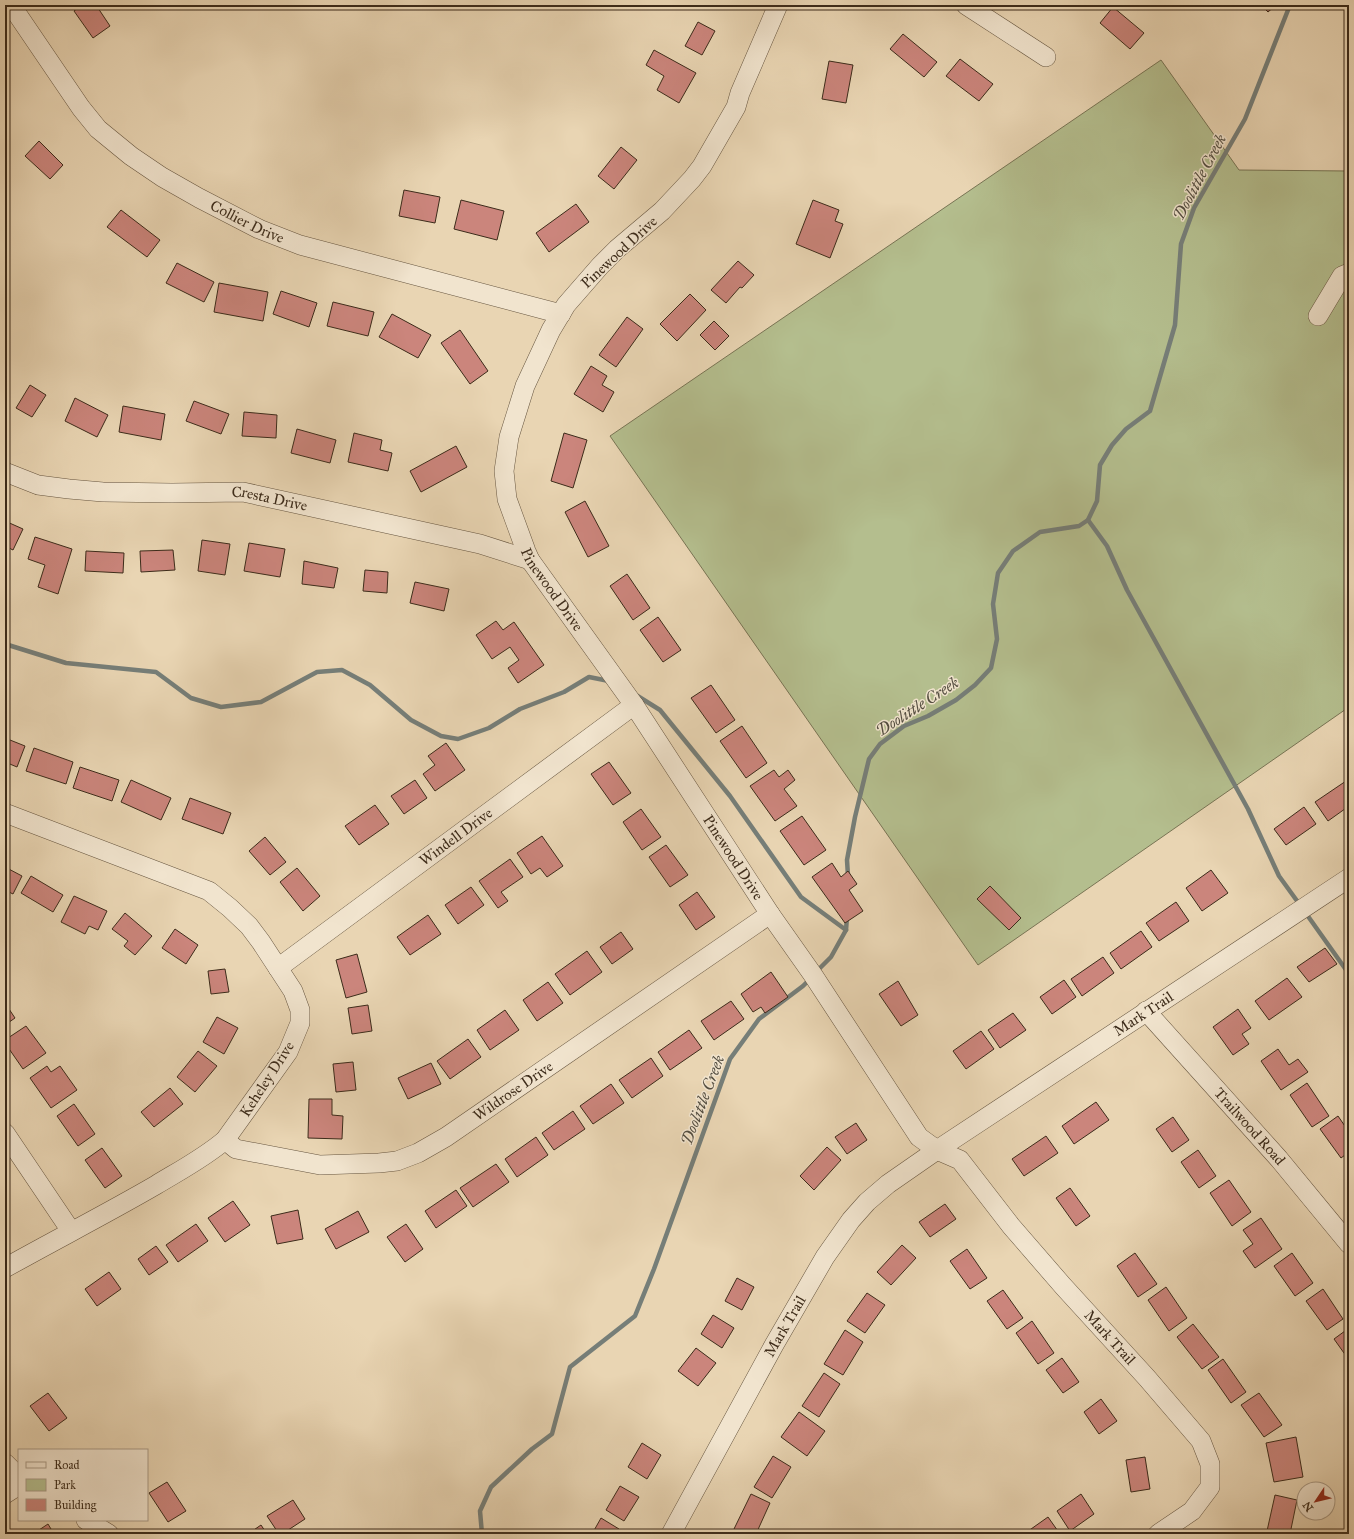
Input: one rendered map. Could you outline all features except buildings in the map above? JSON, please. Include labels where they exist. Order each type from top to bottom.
[{"type":"street","name":"Collier Drive","points":[[11,5],[81,108],[98,129],[131,156],[162,177],[199,198],[258,229],[300,245],[560,314]]},
{"type":"street","name":"Pinewood Drive","points":[[778,5],[740,93],[736,107],[702,166],[662,211],[617,249],[600,266],[580,288],[560,314],[551,330],[526,386],[509,437],[504,471],[507,498],[512,516],[530,560],[634,705],[770,914],[814,975],[919,1136],[937,1150]]},
{"type":"street","points":[[966,5],[1046,57]]},
{"type":"street","points":[[1318,316],[1342,276],[1349,273]]},
{"type":"street","name":"Cresta Drive","points":[[5,472],[38,485],[103,492],[243,492],[480,544],[530,560]]},
{"type":"street","name":"Windell Drive","points":[[278,968],[634,705]]},
{"type":"street","name":"Keheley Drive","points":[[5,813],[209,891],[249,926],[262,942],[293,992],[300,1010],[300,1023],[288,1052],[225,1140],[214,1150],[100,1217],[71,1231],[5,1268]]},
{"type":"street","name":"Mark Trail","points":[[671,1534],[774,1345],[825,1258],[846,1226],[867,1202],[888,1184],[937,1150],[1146,1011],[1303,910],[1349,878]]},
{"type":"street","name":"Wildrose Drive","points":[[225,1140],[236,1149],[320,1165],[391,1162],[418,1153],[452,1132],[770,914]]},
{"type":"street","name":"Trailwood Road","points":[[1146,1011],[1273,1154],[1349,1244]]},
{"type":"street","points":[[5,1133],[71,1231]]},
{"type":"street","name":"Mark Trail","points":[[937,1150],[960,1160],[1011,1226],[1147,1378],[1200,1441],[1210,1464],[1210,1487],[1192,1511],[1158,1534]]},
{"type":"street","points":[[5,1463],[18,1476]]},
{"type":"street","points":[[5,1494],[18,1486]]},
{"type":"street","points":[[88,1521],[109,1534]]},
{"type":"green space","points":[[1161,60],[1239,170],[1349,171],[1349,707],[978,965],[610,436]]},
{"type":"waterway","name":"Doolittle Creek","points":[[848,876],[847,860],[855,817],[869,759],[880,744],[904,726],[928,716],[956,700],[975,685],[991,668],[997,639],[993,604],[998,573],[1013,551],[1040,532],[1079,526],[1088,520],[1097,501],[1100,465],[1112,445],[1126,429],[1150,411],[1175,325],[1181,244],[1194,208],[1245,119],[1290,5]]},
{"type":"waterway","points":[[1088,520],[1107,546],[1127,590],[1248,809],[1279,876],[1300,905]]},
{"type":"waterway","points":[[5,644],[66,663],[156,672],[191,698],[221,707],[261,702],[317,672],[342,670],[370,685],[411,720],[441,736],[458,739],[489,728],[520,709],[564,692],[589,677],[609,681]]},
{"type":"waterway","points":[[636,695],[660,710],[730,796],[801,897],[846,930]]},
{"type":"waterway","points":[[1305,912],[1349,974]]},
{"type":"waterway","name":"Doolittle Creek","points":[[816,972],[831,957],[846,930],[847,917]]},
{"type":"waterway","name":"Doolittle Creek","points":[[482,1534],[480,1511],[491,1487],[532,1449],[552,1434],[570,1367],[635,1316],[654,1269],[730,1059],[759,1019],[810,979]]}]
